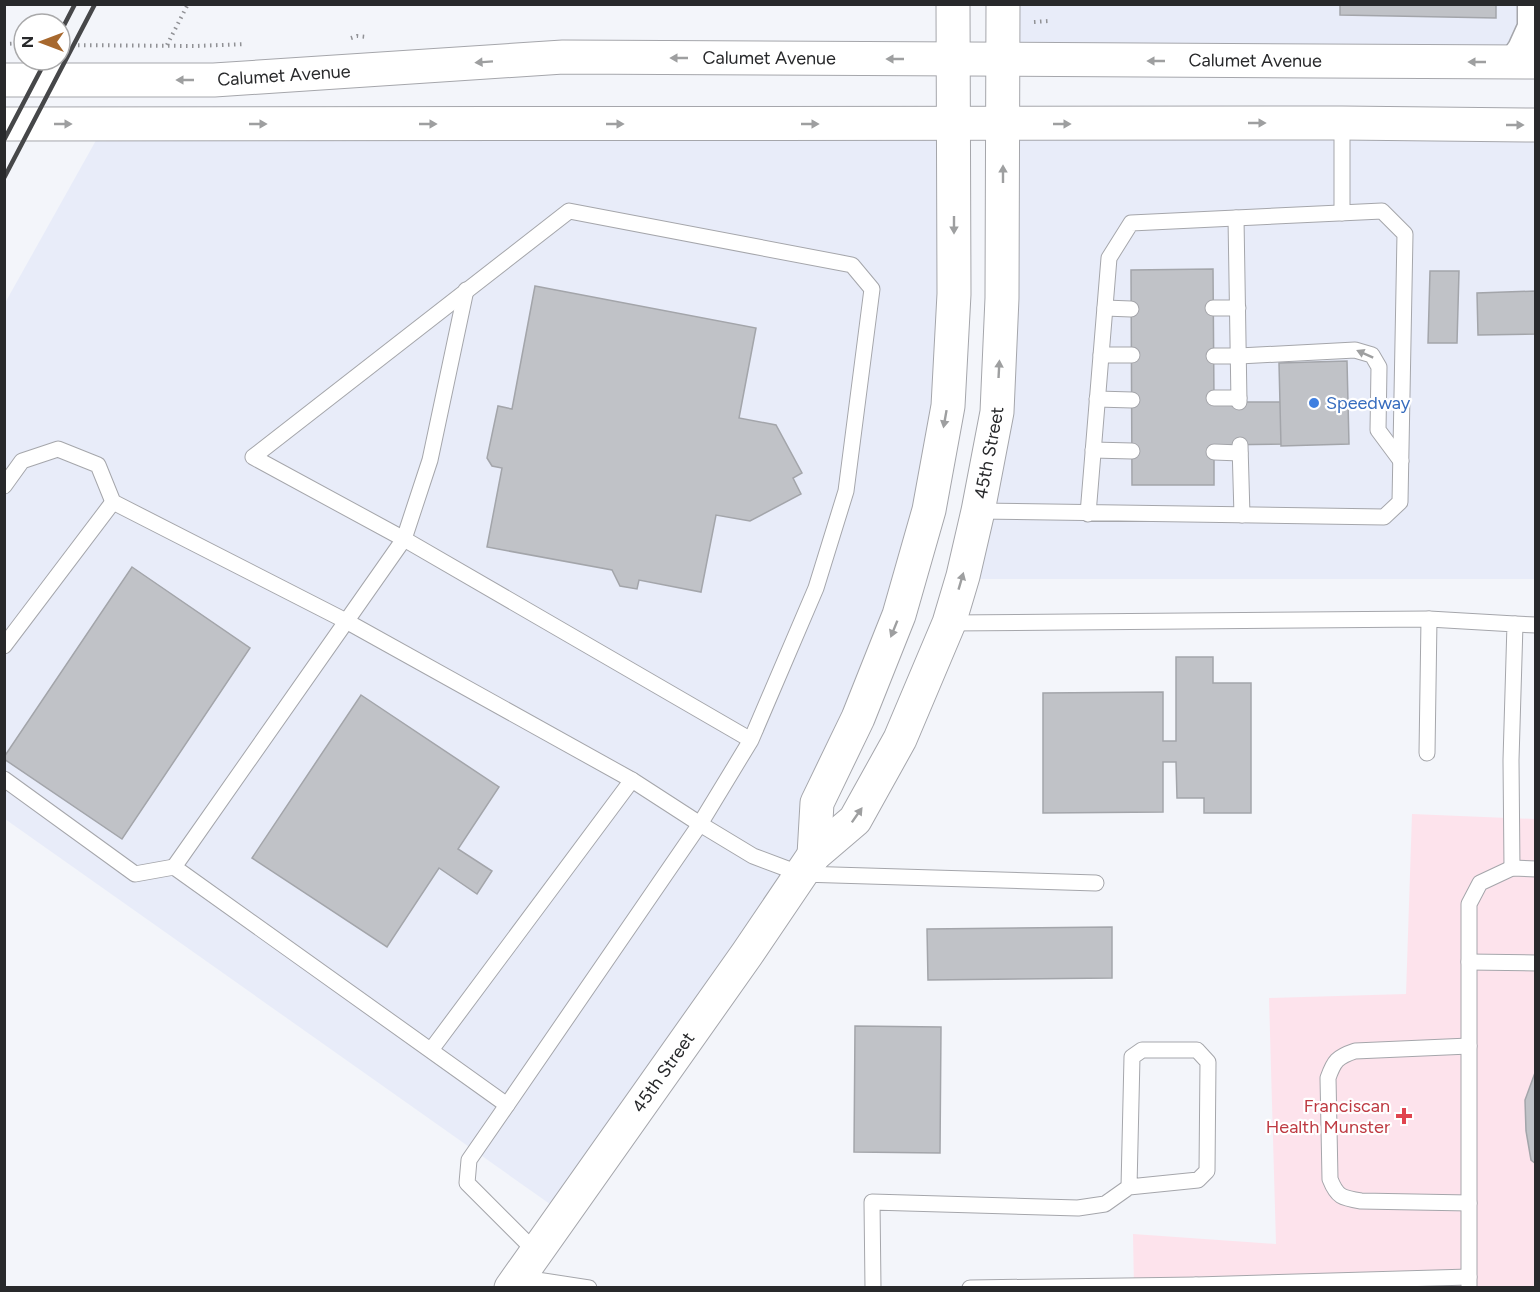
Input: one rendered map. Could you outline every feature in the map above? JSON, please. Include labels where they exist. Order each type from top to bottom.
[{"type":"main road","points":[[808,865],[817,803],[858,718],[899,615],[929,510],[948,395],[954,294],[953,4]]},
{"type":"main road","name":"45th Street","points":[[522,1272],[808,865],[855,820],[900,740],[949,624],[978,512],[997,412],[1002,298],[1003,4]]},
{"type":"main road","name":"Calumet Avenue","points":[[4,80],[214,80],[563,57],[1524,62]]},
{"type":"main road","points":[[4,124],[1342,123],[1536,125]]},
{"type":"street","points":[[1524,62],[1522,50],[1532,27],[1532,4]]},
{"type":"lane","points":[[1342,123],[1342,213]]},
{"type":"lane","points":[[589,1287],[522,1272],[467,1183],[469,1160],[699,824],[752,740],[816,588],[846,491],[872,289],[852,265],[569,211],[253,457],[404,539],[752,740]]},
{"type":"lane","points":[[978,512],[1088,514],[1384,517],[1400,502],[1405,234],[1382,211],[1131,223],[1109,258],[1088,514]]},
{"type":"lane","points":[[1214,398],[1239,400],[1236,218]]},
{"type":"lane","points":[[4,779],[135,874],[174,867],[404,539],[430,460],[466,290]]},
{"type":"lane","points":[[1214,308],[1238,308]]},
{"type":"lane","points":[[1105,309],[1131,309]]},
{"type":"lane","points":[[1214,356],[1355,350],[1372,356],[1379,367],[1378,430],[1401,460]]},
{"type":"lane","points":[[1101,356],[1132,356]]},
{"type":"lane","points":[[1097,399],[1132,399]]},
{"type":"lane","points":[[4,486],[22,461],[58,449],[98,465],[113,502],[346,621],[632,780],[753,856],[808,865],[1096,883]]},
{"type":"lane","points":[[1214,452],[1240,449],[1242,515]]},
{"type":"lane","points":[[1093,450],[1132,451]]},
{"type":"lane","points":[[4,646],[113,502]]},
{"type":"lane","points":[[949,624],[1429,619],[1536,625]]},
{"type":"lane","points":[[1427,753],[1429,619]]},
{"type":"lane","points":[[1512,868],[1511,760],[1515,624]]},
{"type":"lane","points":[[431,1050],[632,780]]},
{"type":"lane","points":[[174,867],[507,1105]]},
{"type":"lane","points":[[970,1287],[1469,1282],[1469,904],[1480,883],[1512,868],[1536,869]]},
{"type":"lane","points":[[1469,962],[1536,963]]},
{"type":"lane","points":[[1469,1046],[1355,1051],[1341,1056],[1333,1064],[1328,1078],[1330,1179],[1335,1192],[1345,1198],[1361,1202],[1469,1203]]},
{"type":"lane","points":[[873,1287],[872,1202],[1078,1208],[1105,1204],[1129,1187],[1198,1180],[1207,1172],[1208,1062],[1197,1050],[1142,1050],[1132,1057],[1129,1187]]},
{"type":"path","points":[[72,45],[167,45],[188,4]]},
{"type":"shaded area","points":[[1010,5],[1535,5],[1535,57],[1010,54]]},
{"type":"shaded area","points":[[944,134],[940,408],[901,575],[805,852],[557,1209],[5,819],[5,303],[99,135]]},
{"type":"shaded area","points":[[1015,134],[1535,134],[1535,579],[972,579]]},
{"type":"shaded area","name":"Franciscan Health Munster","points":[[1412,814],[1535,819],[1535,1287],[1134,1287],[1133,1234],[1276,1244],[1269,998],[1406,994]]},
{"type":"building","points":[[1340,4],[1496,4],[1496,18],[1340,15]]},
{"type":"building","name":"Speedway","points":[[1213,269],[1214,402],[1285,402],[1285,444],[1214,445],[1214,485],[1132,485],[1131,270]]},
{"type":"building","points":[[1430,271],[1459,271],[1457,343],[1428,343]]},
{"type":"building","points":[[535,286],[756,328],[739,418],[776,425],[802,473],[793,478],[801,494],[750,521],[716,515],[701,592],[639,580],[637,589],[620,586],[612,570],[487,547],[502,468],[492,466],[487,458],[498,406],[512,409]]},
{"type":"building","points":[[1536,291],[1536,334],[1478,335],[1477,293]]},
{"type":"building","name":"Speedway","points":[[1347,361],[1349,444],[1281,446],[1279,363]]},
{"type":"building","points":[[132,567],[250,648],[122,839],[4,757]]},
{"type":"building","points":[[1176,657],[1213,657],[1213,683],[1251,683],[1251,813],[1204,813],[1204,798],[1177,798],[1176,762],[1163,762],[1163,812],[1043,813],[1043,693],[1163,692],[1163,741],[1176,741]]},
{"type":"building","points":[[361,695],[499,787],[458,849],[492,871],[477,894],[439,868],[387,947],[252,858]]},
{"type":"building","points":[[1112,927],[1112,978],[928,980],[927,929]]},
{"type":"building","points":[[855,1026],[941,1027],[940,1153],[854,1152]]},
{"type":"building","points":[[1536,1070],[1536,1164],[1531,1160],[1526,1131],[1525,1100]]},
{"type":"railway","points":[[71,12],[75,4]]},
{"type":"railway","points":[[4,178],[95,4]]},
{"type":"railway","points":[[4,140],[40,72]]},
{"type":"place","name":"Speedway","points":[[1314,403]]},
{"type":"place","name":"Franciscan Health Munster","points":[[1404,1116]]}]
